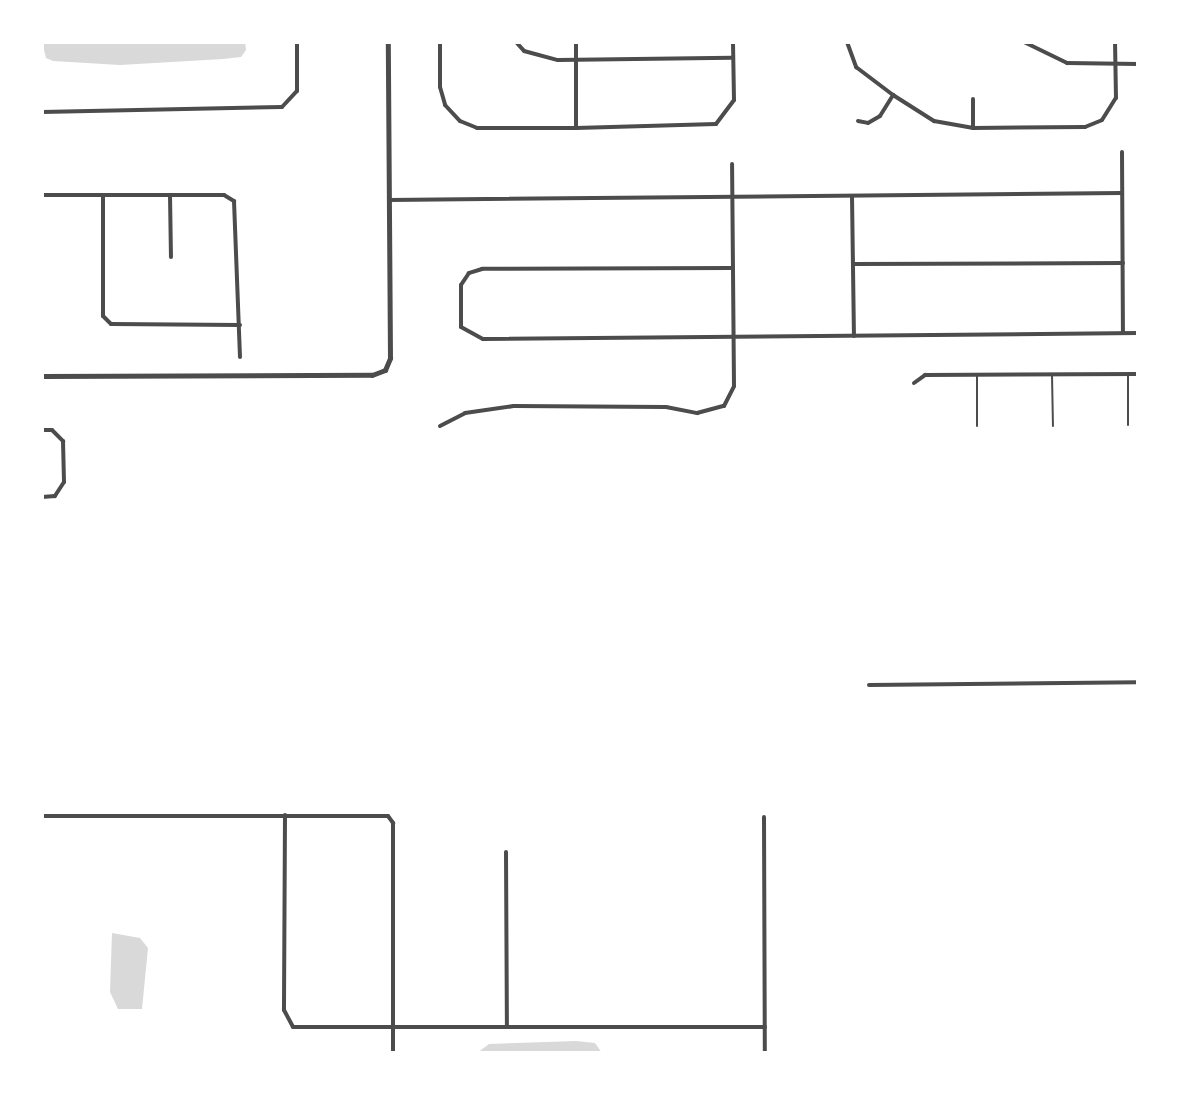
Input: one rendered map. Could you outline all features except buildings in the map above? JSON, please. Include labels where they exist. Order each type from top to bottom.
[{"type":"street","points":[[42,112],[282,107],[297,91],[297,42]]},
{"type":"street","points":[[42,376],[379,373],[390,358],[388,42]]},
{"type":"street","points":[[440,42],[440,87],[445,105],[460,121],[477,128],[716,124],[726,117],[734,100],[733,42]]},
{"type":"street","points":[[516,42],[542,58],[733,58]]},
{"type":"street","points":[[576,42],[576,128]]},
{"type":"street","points":[[847,42],[856,67],[893,95],[934,121],[973,128],[1085,127],[1102,120],[1116,98],[1115,42]]},
{"type":"street","points":[[1024,42],[1067,63],[1138,64]]},
{"type":"street","points":[[858,121],[868,123],[880,116],[893,95]]},
{"type":"street","points":[[973,99],[973,128]]},
{"type":"street","points":[[1122,152],[1123,334]]},
{"type":"street","points":[[440,426],[465,413],[514,406],[711,413],[732,397],[732,164]]},
{"type":"street","points":[[389,200],[1122,193]]},
{"type":"street","points":[[42,195],[224,195],[234,201],[240,357]]},
{"type":"street","points":[[103,195],[103,316],[111,324],[240,325]]},
{"type":"street","points":[[170,195],[171,257]]},
{"type":"street","points":[[852,196],[854,336]]},
{"type":"street","points":[[853,264],[1123,263]]},
{"type":"street","points":[[732,268],[482,269],[469,273],[461,285],[461,327],[483,339],[1138,333]]},
{"type":"street","points":[[914,383],[925,375],[1138,374]]},
{"type":"street","points":[[42,430],[52,430],[63,441],[64,482],[55,496],[42,497]]},
{"type":"street","points":[[869,685],[1138,682]]},
{"type":"street","points":[[285,815],[288,1023],[301,1030],[765,1027]]},
{"type":"street","points":[[42,816],[388,816],[393,823],[393,1053]]},
{"type":"street","points":[[764,817],[765,1053]]},
{"type":"street","points":[[506,852],[507,1027]]},
{"type":"lane","points":[[1052,374],[1053,426]]},
{"type":"lane","points":[[1128,374],[1128,425]]},
{"type":"lane","points":[[977,375],[977,426]]},
{"type":"shaded area","points":[[42,42],[245,42],[246,50],[241,57],[120,65],[53,61],[46,58]]},
{"type":"shaded area","points":[[112,933],[140,938],[148,948],[142,1009],[118,1009],[110,992]]},
{"type":"shaded area","points":[[595,1043],[602,1053],[477,1053],[489,1044]]}]
